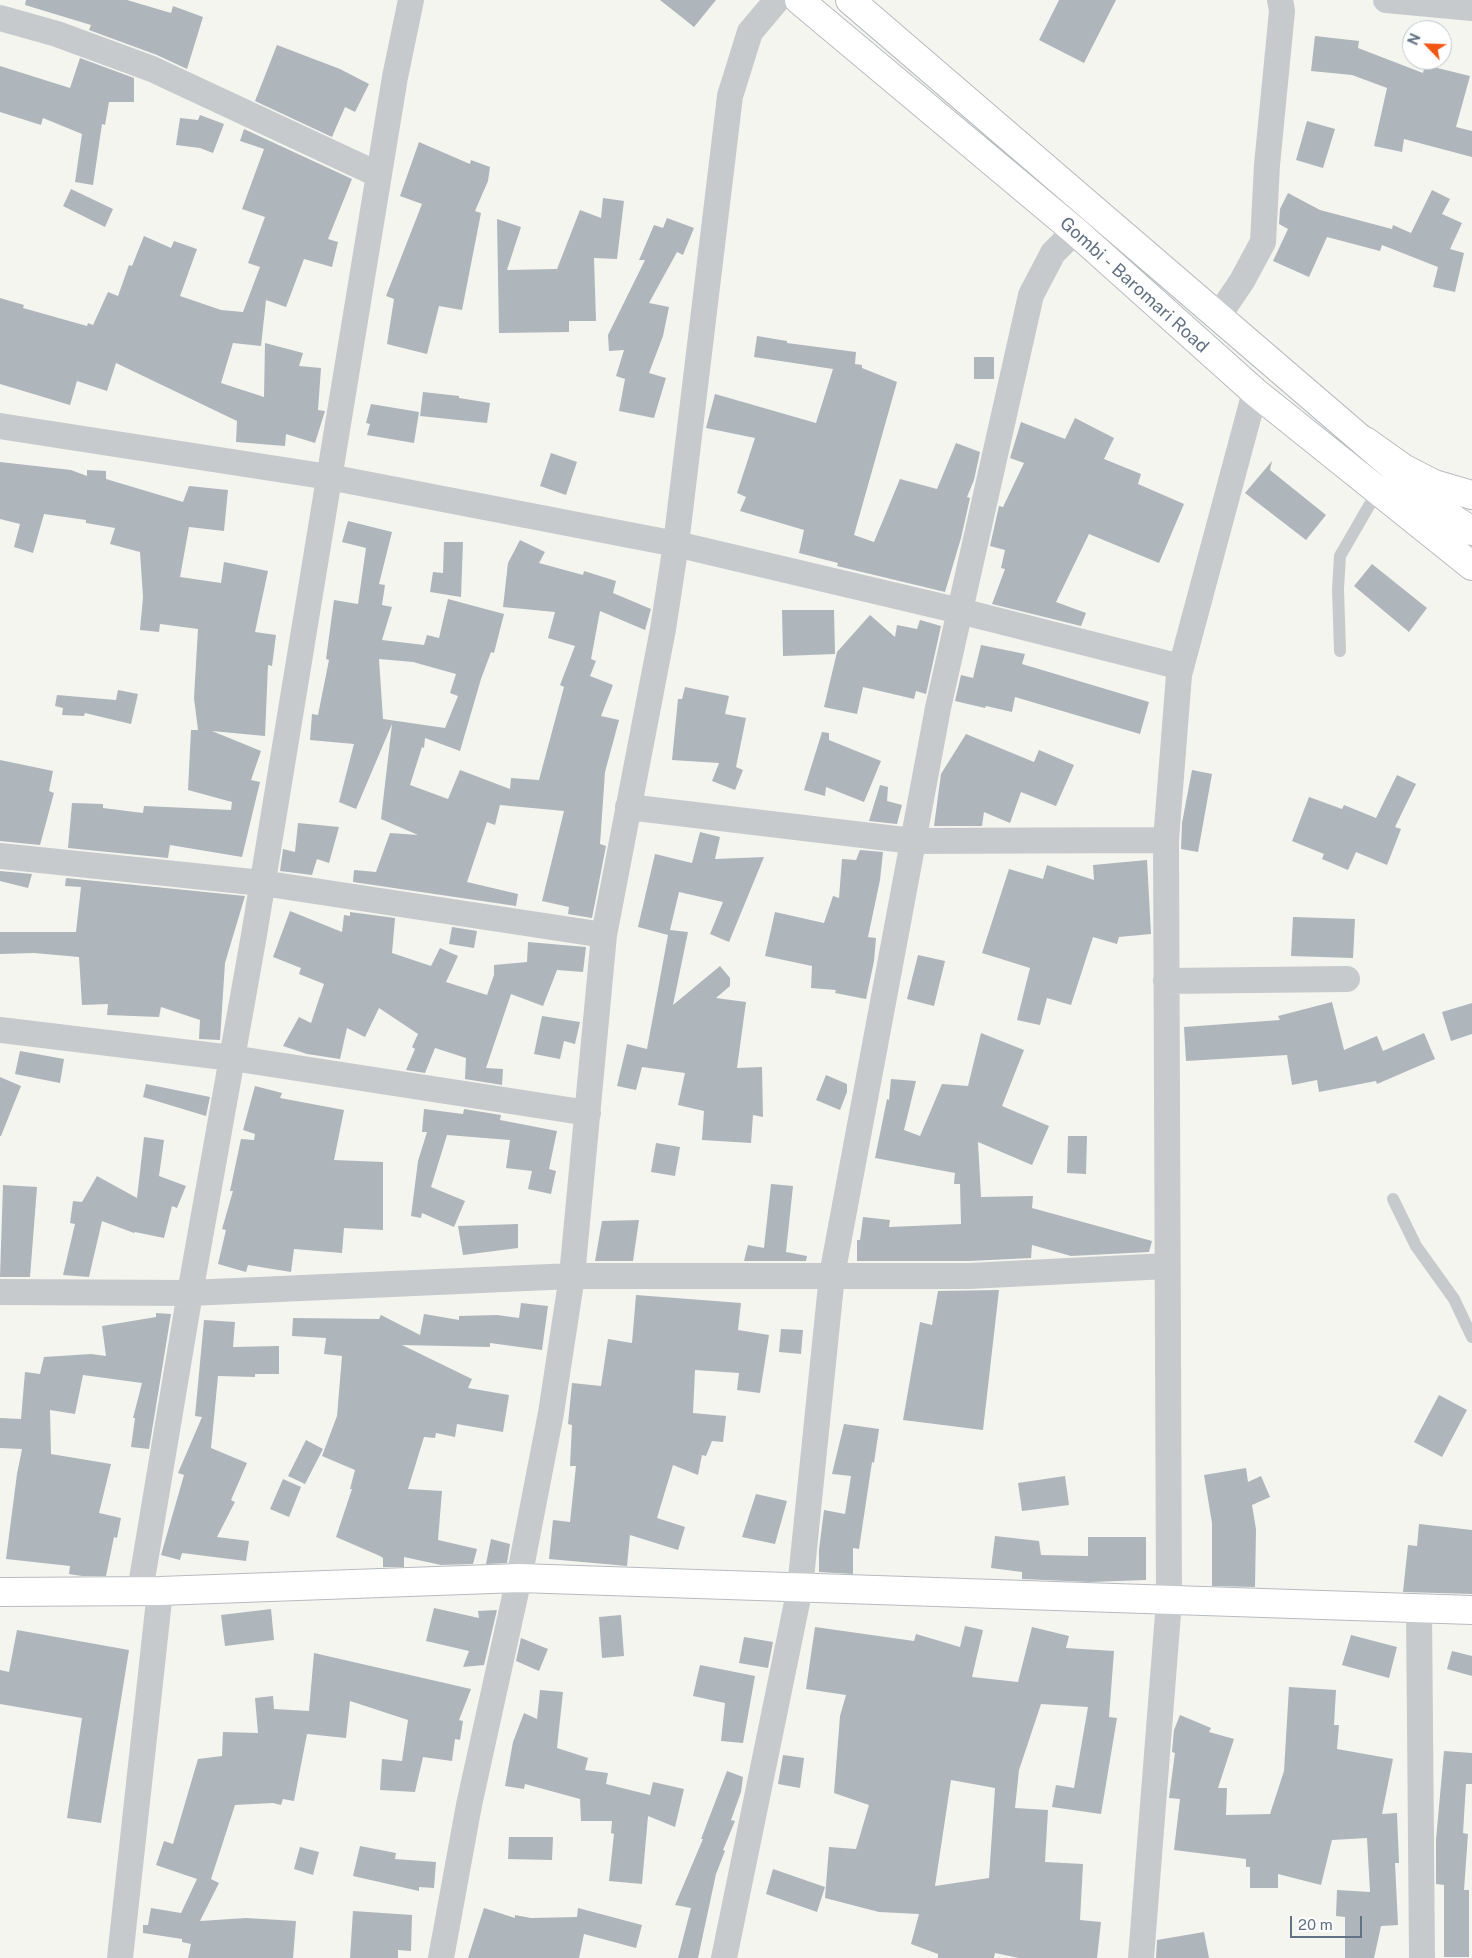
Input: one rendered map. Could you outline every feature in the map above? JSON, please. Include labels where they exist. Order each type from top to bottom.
[{"type":"main road","name":"Gombi - Baromari Road","points":[[800,0],[1075,231],[1255,392],[1377,492],[1472,566]]},
{"type":"main road","name":"Gombi - Baromari Road","points":[[850,0],[1455,520],[1472,531]]},
{"type":"main road","points":[[1365,442],[1404,468],[1434,484],[1472,495]]},
{"type":"main road","points":[[0,1592],[150,1591],[519,1578],[1472,1610]]},
{"type":"street","points":[[120,1958],[150,1591],[190,1293],[262,883],[395,77],[411,0]]},
{"type":"street","points":[[441,1958],[469,1806],[519,1578],[551,1413],[572,1276],[604,934],[662,629],[676,544],[730,96],[750,32],[777,0]]},
{"type":"street","points":[[1218,315],[1242,281],[1263,242],[1267,165],[1282,12],[1280,0]]},
{"type":"street","points":[[1386,0],[1472,8]]},
{"type":"street","points":[[0,18],[57,34],[152,69],[379,175]]},
{"type":"street","points":[[724,1958],[800,1588],[832,1275],[938,708],[1031,295],[1053,253],[1075,231]]},
{"type":"street","points":[[1140,1958],[1169,1601],[1166,840],[1181,667],[1255,392]]},
{"type":"street","points":[[0,426],[329,477],[676,544],[960,611],[1181,667]]},
{"type":"street","points":[[628,807],[913,841],[1166,840]]},
{"type":"street","points":[[0,856],[262,883],[604,934]]},
{"type":"street","points":[[1166,981],[1348,979]]},
{"type":"street","points":[[0,1030],[232,1058],[588,1113]]},
{"type":"street","points":[[0,1292],[190,1293],[572,1276],[969,1276],[1167,1266]]},
{"type":"street","points":[[1419,1609],[1422,1958]]},
{"type":"lane","points":[[1340,651],[1338,589],[1340,556],[1377,492]]},
{"type":"lane","points":[[1393,1199],[1416,1246],[1454,1299],[1472,1337]]},
{"type":"building","points":[[26,0],[127,0],[171,13],[173,6],[203,17],[187,69],[157,55],[89,30],[91,25],[25,5]]},
{"type":"building","points":[[660,0],[716,0],[694,27]]},
{"type":"building","points":[[1059,0],[1116,0],[1084,63],[1039,40]]},
{"type":"building","points":[[1315,36],[1359,41],[1358,48],[1402,65],[1402,70],[1415,70],[1423,73],[1424,70],[1445,70],[1470,76],[1456,127],[1472,131],[1472,157],[1404,139],[1402,152],[1374,146],[1387,88],[1352,75],[1311,71]]},
{"type":"building","points":[[277,45],[340,69],[369,84],[355,112],[345,107],[332,137],[255,101]]},
{"type":"building","points":[[80,58],[134,78],[134,102],[109,102],[105,125],[102,124],[93,185],[75,182],[82,134],[43,118],[41,125],[0,112],[0,66],[70,88]]},
{"type":"building","points":[[200,115],[224,124],[213,153],[200,148],[176,145],[180,118],[198,120]]},
{"type":"building","points":[[1307,121],[1335,129],[1323,168],[1296,160]]},
{"type":"building","points":[[244,129],[352,179],[328,239],[338,242],[332,267],[304,259],[286,307],[266,300],[261,346],[233,343],[221,383],[264,397],[265,343],[303,353],[299,366],[321,368],[318,410],[325,411],[315,443],[286,434],[285,446],[236,442],[237,421],[116,363],[107,391],[77,381],[70,405],[0,384],[0,298],[24,305],[23,308],[87,326],[88,323],[93,325],[108,292],[118,296],[129,265],[132,266],[144,236],[171,248],[174,241],[197,249],[180,296],[221,310],[243,312],[260,267],[248,263],[265,217],[242,209],[264,149],[240,141]]},
{"type":"building","points":[[419,142],[470,164],[471,160],[490,167],[488,181],[475,211],[481,213],[462,310],[439,306],[427,354],[387,344],[394,299],[386,296],[422,204],[400,196]]},
{"type":"building","points":[[71,189],[113,209],[105,227],[63,206]]},
{"type":"building","points":[[1432,190],[1450,199],[1442,214],[1462,223],[1450,249],[1464,253],[1455,292],[1433,287],[1438,267],[1382,245],[1380,251],[1327,237],[1309,277],[1273,261],[1288,229],[1279,224],[1280,209],[1288,193],[1320,210],[1392,229],[1393,225],[1411,233]]},
{"type":"building","points":[[603,198],[624,201],[617,259],[594,258],[596,321],[569,321],[569,332],[499,333],[497,219],[521,227],[507,270],[557,269],[580,210],[601,218]]},
{"type":"building","points":[[667,218],[694,228],[683,255],[677,252],[649,303],[669,307],[663,336],[649,373],[666,378],[654,418],[619,411],[625,379],[616,376],[624,350],[609,351],[608,335],[645,260],[639,260],[654,225],[663,228]]},
{"type":"building","points":[[757,336],[787,341],[787,343],[856,352],[855,364],[862,365],[862,368],[897,382],[854,535],[874,542],[900,479],[937,489],[956,443],[980,452],[974,480],[967,497],[970,498],[961,538],[945,592],[837,566],[838,563],[799,553],[804,530],[740,511],[746,497],[737,493],[755,438],[706,428],[715,394],[816,423],[833,369],[754,357]]},
{"type":"building","points":[[974,357],[994,357],[994,379],[974,379]]},
{"type":"building","points":[[423,392],[459,396],[459,398],[490,403],[487,423],[420,416]]},
{"type":"building","points":[[371,404],[419,412],[414,443],[367,435],[370,424],[366,423]]},
{"type":"building","points":[[1075,418],[1114,438],[1104,459],[1141,474],[1138,484],[1184,504],[1159,563],[1089,534],[1056,602],[1086,613],[1081,626],[992,604],[1005,569],[1001,568],[1005,550],[990,546],[999,506],[1003,507],[1024,463],[1010,458],[1021,422],[1065,439]]},
{"type":"building","points":[[551,453],[577,462],[566,495],[540,486]]},
{"type":"building","points":[[1272,461],[1270,470],[1326,515],[1306,540],[1245,493]]},
{"type":"building","points":[[0,462],[71,470],[87,476],[87,470],[106,471],[106,479],[183,502],[189,486],[228,490],[224,531],[189,527],[180,577],[221,583],[224,562],[268,571],[255,632],[276,635],[272,666],[268,665],[265,736],[212,731],[261,751],[251,780],[260,782],[242,857],[170,845],[168,858],[68,848],[72,803],[103,804],[103,808],[143,813],[144,806],[231,810],[232,802],[188,790],[191,730],[198,730],[194,698],[198,629],[160,624],[159,632],[140,630],[143,597],[140,552],[110,544],[115,528],[86,523],[86,520],[44,514],[33,553],[14,547],[20,524],[0,519]]},
{"type":"building","points":[[348,521],[392,532],[379,584],[385,585],[382,605],[392,607],[382,640],[424,645],[427,635],[439,638],[448,599],[504,614],[494,653],[491,652],[481,679],[460,751],[425,738],[424,748],[422,747],[410,785],[448,799],[460,770],[510,789],[511,778],[539,780],[564,687],[560,685],[575,646],[548,638],[555,612],[503,607],[508,563],[520,540],[545,552],[539,563],[583,575],[584,571],[616,581],[613,593],[651,609],[645,630],[600,611],[591,659],[596,661],[590,676],[613,685],[601,716],[619,720],[605,772],[600,844],[606,846],[592,918],[568,914],[569,907],[542,901],[564,811],[500,805],[495,825],[487,822],[467,882],[518,894],[516,906],[353,882],[354,870],[376,872],[390,833],[418,835],[381,819],[392,724],[356,809],[339,802],[354,744],[310,740],[312,714],[318,715],[329,660],[326,659],[334,600],[358,604],[366,548],[342,542]],"holes":[[[379,659],[413,662],[456,674],[450,693],[458,696],[445,728],[383,719]]]},
{"type":"building","points":[[444,542],[463,542],[461,597],[430,592],[433,572],[443,573]]},
{"type":"building","points":[[1372,564],[1427,608],[1409,632],[1354,586]]},
{"type":"building","points":[[782,610],[834,610],[835,654],[783,656]]},
{"type":"building","points":[[870,615],[895,637],[897,625],[917,629],[920,620],[941,626],[926,694],[916,691],[914,699],[863,687],[857,714],[824,707],[837,652]]},
{"type":"building","points":[[981,645],[1025,654],[1022,664],[1149,702],[1140,734],[1015,697],[1012,712],[955,701],[961,675],[973,678]]},
{"type":"building","points":[[685,687],[729,696],[725,714],[746,718],[736,767],[743,770],[735,790],[712,781],[719,763],[672,760],[678,699],[682,699]]},
{"type":"building","points":[[118,690],[138,694],[131,724],[85,713],[84,716],[62,715],[63,708],[55,706],[57,695],[116,700]]},
{"type":"building","points":[[822,732],[829,733],[829,740],[881,761],[864,802],[826,787],[825,796],[804,790]]},
{"type":"building","points":[[966,734],[1034,762],[1039,750],[1074,765],[1056,806],[1021,792],[1010,823],[984,812],[982,826],[934,826],[941,774]]},
{"type":"building","points":[[0,760],[53,771],[49,791],[54,793],[40,845],[0,841]]},
{"type":"building","points":[[1192,770],[1212,774],[1198,852],[1181,849],[1182,823]]},
{"type":"building","points":[[1397,775],[1416,784],[1395,827],[1401,829],[1387,865],[1356,852],[1348,870],[1322,859],[1324,854],[1292,841],[1309,797],[1342,809],[1344,805],[1376,818]]},
{"type":"building","points":[[880,785],[888,787],[887,801],[902,805],[897,824],[869,821]]},
{"type":"building","points":[[298,823],[339,827],[329,863],[317,859],[312,875],[280,871],[283,849],[295,852]]},
{"type":"building","points":[[700,832],[720,837],[715,859],[764,857],[729,942],[710,934],[723,902],[679,892],[670,930],[688,932],[673,1005],[720,966],[730,978],[730,986],[716,998],[746,1002],[737,1068],[762,1067],[763,1117],[753,1115],[751,1143],[702,1140],[704,1111],[678,1105],[685,1073],[642,1067],[636,1090],[617,1086],[627,1044],[647,1049],[668,935],[638,927],[655,854],[692,863]]},
{"type":"building","points":[[860,850],[883,852],[880,880],[868,937],[876,938],[874,961],[866,999],[835,993],[836,990],[811,988],[812,966],[765,956],[775,912],[824,923],[833,896],[839,898],[842,859],[856,860]]},
{"type":"building","points":[[1147,860],[1151,934],[1119,937],[1117,944],[1093,937],[1071,1005],[1047,998],[1040,1025],[1017,1020],[1030,968],[982,953],[1009,869],[1043,879],[1047,865],[1094,880],[1093,865]]},
{"type":"building","points":[[0,871],[32,874],[28,888],[0,881]]},
{"type":"building","points":[[66,878],[245,896],[225,963],[220,1040],[199,1039],[200,1020],[161,1007],[159,1017],[107,1015],[108,1004],[82,1005],[79,957],[34,953],[0,954],[0,932],[76,932],[81,887],[65,886]]},
{"type":"building","points":[[290,911],[342,932],[344,915],[350,916],[350,912],[395,918],[392,953],[431,966],[440,948],[458,956],[446,982],[487,995],[494,975],[494,965],[527,962],[528,942],[586,947],[583,972],[557,970],[543,1006],[511,994],[486,1068],[503,1069],[502,1085],[465,1079],[466,1058],[435,1048],[425,1073],[406,1070],[415,1049],[412,1047],[418,1034],[379,1008],[365,1037],[347,1028],[340,1059],[307,1054],[283,1046],[299,1017],[311,1023],[324,984],[299,974],[301,968],[273,957]]},
{"type":"building","points":[[1293,917],[1355,919],[1353,958],[1291,956]]},
{"type":"building","points":[[452,927],[477,931],[474,948],[449,944]]},
{"type":"building","points":[[918,955],[945,961],[934,1006],[907,999]]},
{"type":"building","points":[[1332,1002],[1344,1050],[1377,1036],[1383,1051],[1424,1033],[1435,1059],[1377,1084],[1376,1081],[1319,1092],[1317,1080],[1292,1085],[1287,1055],[1186,1061],[1184,1027],[1280,1020],[1278,1016]]},
{"type":"building","points":[[1472,1003],[1472,1034],[1451,1041],[1442,1012]]},
{"type":"building","points":[[542,1016],[580,1022],[575,1044],[564,1041],[560,1059],[534,1054]]},
{"type":"building","points":[[981,1033],[1024,1050],[1002,1106],[1049,1126],[1032,1165],[978,1142],[981,1197],[1033,1196],[1032,1208],[1152,1241],[1149,1252],[1071,1256],[1032,1245],[1031,1258],[969,1261],[857,1261],[857,1240],[860,1240],[863,1217],[890,1220],[889,1227],[961,1224],[960,1184],[954,1184],[955,1173],[875,1158],[887,1099],[889,1100],[891,1079],[916,1081],[904,1130],[920,1136],[942,1084],[968,1086]]},
{"type":"building","points":[[20,1051],[64,1059],[60,1083],[15,1074]]},
{"type":"building","points":[[826,1075],[847,1084],[847,1092],[840,1110],[816,1100]]},
{"type":"building","points":[[0,1077],[21,1086],[1,1136],[0,1136]]},
{"type":"building","points":[[146,1084],[210,1097],[206,1116],[143,1097]]},
{"type":"building","points":[[255,1086],[282,1093],[280,1098],[344,1110],[334,1160],[383,1162],[383,1230],[344,1228],[342,1253],[294,1249],[291,1272],[248,1265],[246,1272],[218,1264],[226,1230],[222,1229],[233,1191],[230,1191],[241,1139],[254,1140],[255,1134],[243,1130]]},
{"type":"building","points":[[424,1109],[463,1114],[464,1109],[501,1115],[500,1120],[557,1131],[549,1169],[556,1171],[551,1194],[528,1189],[532,1171],[506,1168],[510,1140],[447,1135],[431,1187],[465,1201],[454,1227],[422,1213],[421,1218],[411,1216],[418,1161],[427,1132],[422,1132]]},
{"type":"building","points":[[1068,1136],[1087,1136],[1086,1174],[1067,1173]]},
{"type":"building","points":[[144,1137],[164,1140],[159,1176],[186,1186],[177,1208],[172,1206],[164,1238],[134,1233],[102,1221],[89,1277],[63,1275],[75,1224],[70,1223],[73,1201],[82,1202],[97,1176],[137,1198]]},
{"type":"building","points":[[656,1143],[680,1147],[675,1176],[651,1172]]},
{"type":"building","points":[[771,1184],[793,1186],[786,1252],[807,1256],[806,1261],[744,1261],[748,1245],[764,1248]]},
{"type":"building","points":[[3,1185],[37,1187],[30,1277],[0,1277]]},
{"type":"building","points":[[639,1220],[633,1261],[595,1261],[602,1221]]},
{"type":"building","points":[[518,1224],[518,1248],[463,1255],[458,1226]]},
{"type":"building","points":[[999,1290],[983,1430],[903,1420],[920,1322],[932,1325],[938,1291]]},
{"type":"building","points":[[636,1295],[741,1303],[738,1330],[769,1335],[760,1393],[737,1390],[739,1373],[695,1370],[693,1413],[726,1416],[723,1442],[712,1441],[706,1456],[702,1455],[698,1475],[673,1465],[657,1518],[685,1527],[678,1550],[630,1535],[627,1566],[549,1559],[553,1520],[570,1522],[576,1466],[570,1466],[572,1425],[568,1424],[572,1383],[601,1386],[608,1339],[632,1343]]},
{"type":"building","points":[[521,1303],[548,1306],[542,1350],[490,1343],[490,1347],[402,1345],[472,1379],[468,1388],[509,1395],[503,1432],[457,1424],[455,1437],[436,1433],[435,1438],[424,1437],[408,1489],[442,1491],[438,1540],[477,1549],[473,1564],[441,1565],[404,1557],[404,1567],[383,1567],[383,1558],[380,1556],[336,1537],[352,1489],[350,1489],[355,1470],[322,1456],[337,1416],[342,1356],[324,1354],[326,1338],[292,1336],[293,1318],[379,1319],[381,1315],[420,1335],[424,1314],[459,1320],[459,1316],[497,1315],[519,1318]]},
{"type":"building","points":[[156,1313],[171,1314],[149,1449],[131,1447],[135,1418],[133,1418],[142,1383],[83,1375],[75,1414],[50,1410],[51,1454],[111,1464],[99,1513],[121,1518],[117,1538],[114,1537],[106,1576],[69,1574],[70,1566],[6,1559],[22,1449],[0,1448],[0,1418],[21,1419],[25,1372],[40,1374],[44,1357],[91,1354],[106,1356],[102,1326],[156,1317]]},
{"type":"building","points":[[204,1320],[235,1322],[233,1347],[279,1346],[279,1374],[255,1374],[255,1377],[218,1376],[211,1448],[247,1463],[231,1500],[235,1502],[217,1537],[249,1541],[246,1561],[182,1553],[180,1560],[161,1555],[184,1475],[178,1473],[202,1417],[195,1416]]},
{"type":"building","points":[[781,1329],[803,1330],[801,1354],[779,1352]]},
{"type":"building","points":[[1439,1395],[1467,1410],[1442,1457],[1414,1442]]},
{"type":"building","points":[[844,1424],[879,1429],[859,1549],[853,1548],[853,1574],[819,1572],[819,1550],[824,1510],[845,1514],[851,1476],[832,1474]]},
{"type":"building","points":[[306,1440],[323,1449],[305,1484],[288,1476]]},
{"type":"building","points":[[1246,1468],[1248,1482],[1261,1476],[1270,1497],[1252,1505],[1256,1529],[1255,1587],[1212,1586],[1212,1523],[1204,1475]]},
{"type":"building","points":[[1065,1476],[1069,1505],[1022,1511],[1018,1483]]},
{"type":"building","points":[[283,1479],[301,1487],[289,1517],[270,1509]]},
{"type":"building","points":[[756,1494],[787,1501],[775,1544],[742,1537]]},
{"type":"building","points":[[1419,1524],[1472,1530],[1472,1594],[1403,1592],[1408,1545],[1417,1546]]},
{"type":"building","points":[[995,1536],[1039,1541],[1041,1555],[1088,1556],[1088,1537],[1146,1537],[1146,1580],[1090,1582],[1022,1579],[1022,1572],[991,1568]]},
{"type":"building","points":[[491,1539],[510,1544],[507,1563],[486,1564]]},
{"type":"building","points":[[434,1608],[479,1618],[478,1611],[497,1610],[484,1665],[463,1667],[469,1651],[426,1641]]},
{"type":"building","points":[[271,1609],[274,1640],[225,1646],[221,1615]]},
{"type":"building","points":[[621,1615],[624,1656],[602,1658],[599,1617]]},
{"type":"building","points":[[965,1626],[983,1630],[972,1677],[1018,1682],[1032,1627],[1069,1636],[1066,1648],[1114,1651],[1109,1717],[1117,1718],[1101,1814],[1052,1807],[1056,1785],[1074,1788],[1088,1707],[1041,1704],[1019,1770],[1015,1808],[1048,1810],[1045,1862],[1083,1864],[1080,1920],[1101,1922],[1097,1958],[1019,1958],[995,1953],[994,1958],[938,1958],[938,1954],[911,1944],[919,1914],[879,1912],[825,1898],[829,1847],[856,1849],[869,1805],[834,1793],[840,1716],[846,1695],[806,1689],[815,1627],[914,1641],[916,1634],[960,1647]],"holes":[[[951,1780],[995,1788],[989,1878],[935,1886]]]},
{"type":"building","points":[[17,1630],[129,1650],[101,1823],[67,1818],[82,1718],[0,1704],[0,1670],[9,1672]]},
{"type":"building","points":[[1351,1635],[1397,1647],[1389,1678],[1342,1665]]},
{"type":"building","points":[[744,1637],[773,1642],[768,1668],[739,1663]]},
{"type":"building","points":[[521,1638],[548,1649],[539,1671],[516,1661]]},
{"type":"building","points":[[1452,1651],[1472,1656],[1472,1676],[1447,1669]]},
{"type":"building","points":[[314,1653],[471,1689],[459,1720],[463,1721],[460,1740],[455,1739],[452,1761],[423,1757],[415,1792],[380,1790],[382,1759],[402,1761],[408,1720],[350,1701],[346,1738],[307,1734],[294,1801],[283,1799],[281,1805],[273,1803],[235,1805],[211,1879],[219,1883],[200,1921],[246,1918],[296,1921],[293,1958],[188,1958],[191,1944],[182,1942],[182,1939],[143,1933],[143,1925],[148,1925],[151,1908],[181,1913],[197,1879],[156,1865],[164,1841],[173,1844],[198,1759],[222,1756],[223,1732],[258,1733],[255,1698],[273,1696],[274,1709],[309,1711]]},
{"type":"building","points":[[700,1665],[755,1676],[743,1743],[721,1741],[725,1703],[693,1696]]},
{"type":"building","points":[[1289,1687],[1336,1690],[1334,1725],[1339,1725],[1337,1749],[1393,1759],[1382,1814],[1397,1813],[1399,1863],[1395,1863],[1398,1925],[1381,1926],[1374,1958],[1345,1958],[1345,1917],[1336,1916],[1337,1890],[1370,1892],[1367,1838],[1332,1840],[1321,1885],[1278,1874],[1278,1888],[1250,1888],[1250,1867],[1246,1867],[1246,1859],[1174,1850],[1180,1799],[1169,1798],[1175,1753],[1172,1752],[1174,1730],[1180,1715],[1211,1728],[1209,1732],[1234,1739],[1218,1788],[1227,1788],[1226,1815],[1270,1814],[1284,1771]]},
{"type":"building","points":[[540,1690],[563,1692],[557,1748],[588,1758],[585,1770],[608,1773],[606,1784],[650,1795],[653,1782],[684,1789],[675,1827],[648,1816],[642,1884],[609,1881],[614,1834],[611,1833],[612,1821],[581,1821],[580,1799],[525,1784],[524,1789],[505,1786],[513,1742],[524,1713],[537,1719]]},
{"type":"building","points":[[1444,1751],[1472,1753],[1472,1784],[1466,1784],[1463,1833],[1468,1834],[1464,1890],[1469,1890],[1469,1957],[1444,1957],[1444,1885],[1436,1884],[1436,1840]]},
{"type":"building","points":[[783,1755],[804,1758],[800,1788],[778,1784]]},
{"type":"building","points":[[727,1771],[743,1777],[741,1792],[731,1820],[735,1821],[723,1850],[725,1851],[716,1874],[698,1958],[678,1958],[691,1908],[675,1905],[703,1839],[701,1839]]},
{"type":"building","points":[[509,1837],[553,1837],[552,1860],[508,1859]]},
{"type":"building","points":[[360,1846],[396,1853],[395,1859],[436,1862],[434,1888],[419,1887],[419,1891],[353,1876]]},
{"type":"building","points":[[300,1847],[319,1852],[313,1875],[294,1869]]},
{"type":"building","points":[[773,1869],[825,1887],[817,1912],[766,1894]]},
{"type":"building","points":[[484,1908],[515,1918],[515,1915],[531,1918],[577,1917],[578,1908],[642,1925],[636,1948],[584,1934],[579,1958],[468,1958]]},
{"type":"building","points":[[353,1911],[412,1915],[411,1951],[398,1950],[398,1958],[350,1958]]},
{"type":"building","points":[[1204,1932],[1209,1958],[1156,1958],[1157,1940]]}]
